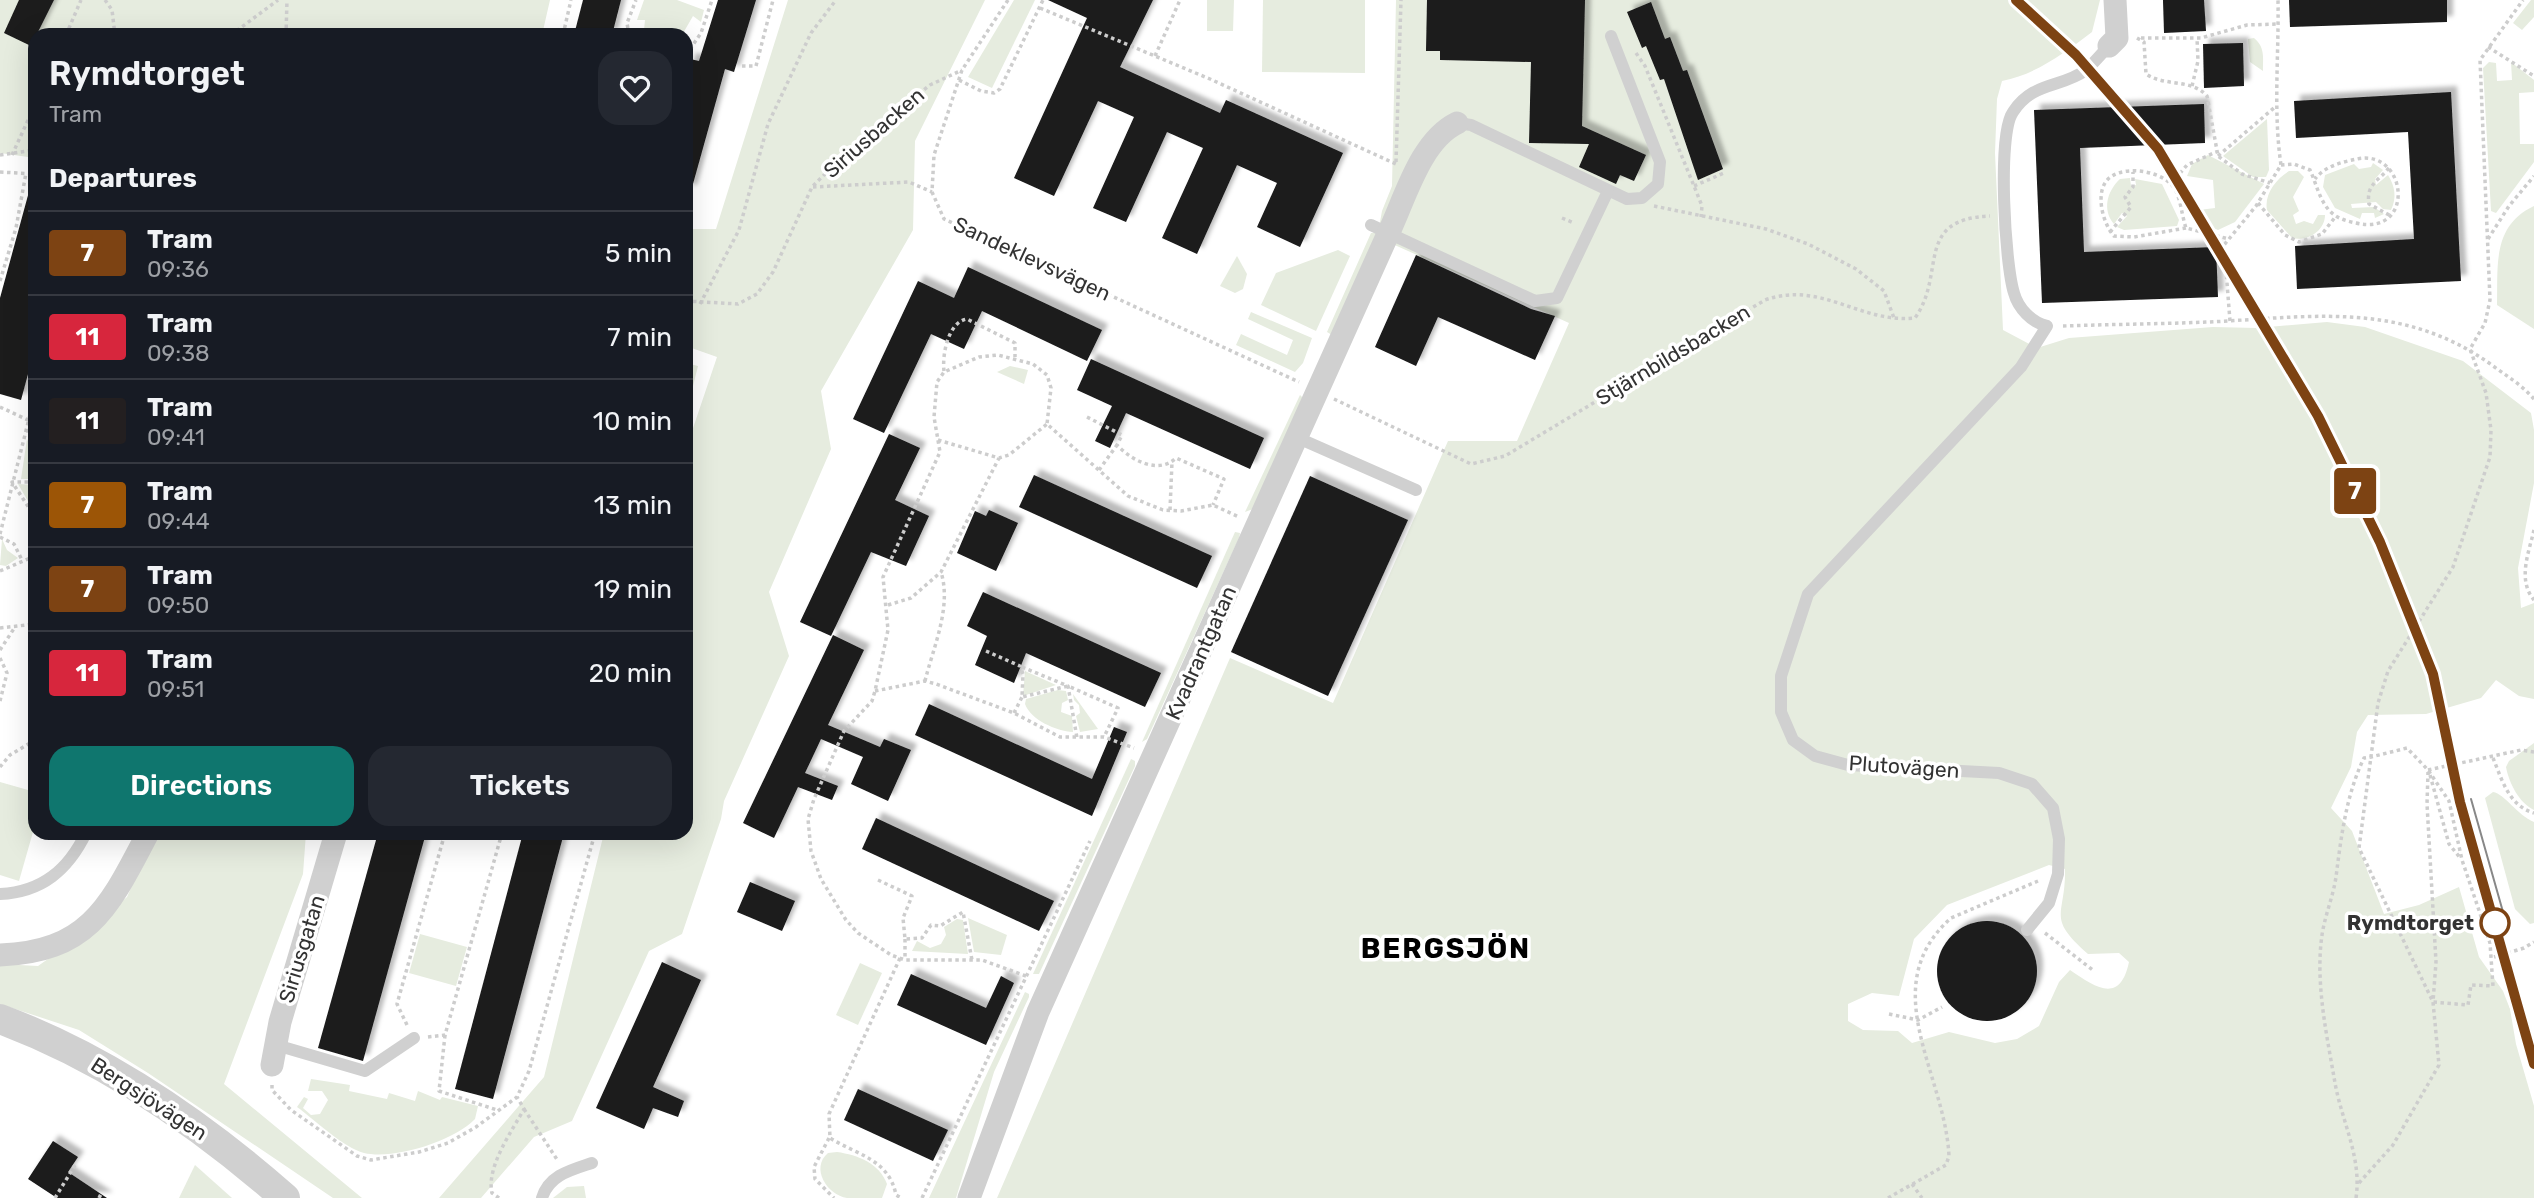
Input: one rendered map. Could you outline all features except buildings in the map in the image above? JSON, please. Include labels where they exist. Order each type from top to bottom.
[{"type":"street","points":[[2113,42],[2115,0]]},
{"type":"street","name":"Kvadrantgatan","points":[[969,1198],[1038,1012],[1298,438],[1309,387],[1407,167],[1457,123]]},
{"type":"street","points":[[0,955],[42,949],[80,931],[99,917],[112,902],[144,840]]},
{"type":"street","name":"Siriusgatan","points":[[274,1055],[280,1021],[334,840]]},
{"type":"street","name":"Bergsjövägen","points":[[0,1019],[102,1066],[246,1164],[285,1198]]},
{"type":"lane","points":[[1457,123],[1471,125],[1627,199],[1642,198],[1658,184],[1660,162],[1611,36]]},
{"type":"lane","points":[[2047,326],[2039,325],[2020,306],[2014,294],[2003,151],[2009,118],[2021,100],[2041,87],[2085,71],[2113,42]]},
{"type":"lane","points":[[1379,230],[1535,301],[1557,298],[1608,191]]},
{"type":"lane","name":"Plutovägen","points":[[2030,927],[2049,903],[2058,874],[2059,839],[2053,808],[2032,784],[1999,773],[1848,765],[1815,756],[1793,740],[1782,712],[1781,676],[1808,594],[2021,367],[2047,326]]},
{"type":"lane","points":[[1298,438],[1416,490]]},
{"type":"lane","points":[[0,894],[19,893],[46,883],[65,867],[82,840]]},
{"type":"lane","points":[[274,1055],[365,1071],[414,1038]]},
{"type":"lane","points":[[542,1198],[546,1187],[565,1172],[592,1163]]},
{"type":"path","points":[[69,28],[81,0]]},
{"type":"path","points":[[105,0],[112,10],[114,28]]},
{"type":"path","points":[[240,28],[278,0]]},
{"type":"path","points":[[286,28],[287,0]]},
{"type":"path","points":[[564,28],[571,0]]},
{"type":"path","points":[[628,28],[627,23],[636,0]]},
{"type":"path","points":[[693,45],[701,33],[712,0]]},
{"type":"path","points":[[742,66],[756,66],[773,0]]},
{"type":"path","points":[[700,304],[739,230],[768,124],[811,33],[836,0]]},
{"type":"path","points":[[813,187],[909,182],[932,192],[934,155],[962,70],[1007,0]]},
{"type":"path","points":[[959,80],[981,91],[994,93],[1000,89],[1043,0]]},
{"type":"path","points":[[1155,56],[1180,0]]},
{"type":"path","points":[[1401,0],[1407,167]]},
{"type":"path","points":[[2230,321],[2224,245],[2258,203],[2281,165],[2275,122],[2278,0]]},
{"type":"path","points":[[2433,1002],[2359,848],[2378,703],[2388,671],[2453,567],[2490,457],[2491,430],[2486,393],[2470,349],[2488,313],[2480,60],[2523,0]]},
{"type":"path","points":[[1040,8],[1407,167]]},
{"type":"path","points":[[2113,42],[2141,38],[2197,38],[2248,25],[2278,24]]},
{"type":"path","points":[[1611,36],[1633,49],[1645,66],[1702,206],[1701,217]]},
{"type":"path","points":[[2141,38],[2144,42],[2146,74],[2169,83],[2202,90],[2210,104],[2217,154],[2242,174],[2270,183]]},
{"type":"path","points":[[2192,86],[2198,61],[2197,38]]},
{"type":"path","points":[[2488,47],[2534,76]]},
{"type":"path","name":"Siriusbacken","points":[[693,302],[738,304],[757,294],[773,272],[813,187],[848,151],[930,85],[962,70]]},
{"type":"path","points":[[2171,184],[2187,165],[2217,154],[2277,106]]},
{"type":"path","points":[[12,155],[28,120]]},
{"type":"path","points":[[0,155],[28,152]]},
{"type":"path","points":[[2281,165],[2294,164],[2310,170],[2328,210],[2336,216],[2365,225],[2382,223],[2391,216],[2400,199],[2397,182],[2389,168],[2379,160],[2366,157],[2336,164],[2320,171],[2315,179]]},
{"type":"path","points":[[1391,176],[1407,167]]},
{"type":"path","points":[[2389,168],[2369,187],[2368,194],[2369,204],[2391,216]]},
{"type":"path","points":[[0,172],[26,173],[16,228],[0,281]]},
{"type":"path","points":[[2110,232],[2131,207],[2124,197],[2133,187],[2133,172]]},
{"type":"path","points":[[2186,228],[2175,190],[2166,179],[2151,173],[2133,172],[2111,176],[2105,184],[2103,218],[2113,236],[2134,237],[2186,228],[2230,239]]},
{"type":"path","points":[[1694,186],[1724,173]]},
{"type":"path","points":[[2487,241],[2509,206],[2532,182],[2534,176]]},
{"type":"path","name":"Sandeklevsvägen","points":[[932,192],[944,219],[1309,387]]},
{"type":"path","points":[[1642,198],[1660,210],[1766,229],[1832,257],[1856,269],[1884,291],[1894,318],[1915,318],[1924,306],[1938,243],[1946,230],[1963,219],[2007,216]]},
{"type":"path","points":[[2258,203],[2284,235],[2299,242],[2322,234],[2336,216]]},
{"type":"path","name":"Stjärnbildsbacken","points":[[1309,387],[1471,464],[1504,456],[1765,300],[1779,295],[1806,294],[1894,318]]},
{"type":"path","points":[[2047,326],[2230,321],[2291,315],[2361,316],[2415,328],[2470,349],[2510,376],[2534,399]]},
{"type":"path","points":[[944,372],[945,352],[955,323],[960,320],[967,319],[1015,343],[1015,357]]},
{"type":"path","points":[[938,440],[999,458],[1009,455],[1047,424],[1051,388],[1047,375],[1033,364],[1015,357],[979,357],[944,372],[937,382],[934,399],[938,440],[940,452],[883,577],[888,605],[888,630],[875,691],[872,701],[844,731],[814,799],[808,835],[821,879],[846,920],[858,933],[903,959],[995,963],[1026,976]]},
{"type":"path","points":[[1305,370],[1309,387]]},
{"type":"path","points":[[0,407],[28,420],[0,535],[14,544],[22,561]]},
{"type":"path","points":[[1087,416],[1122,435],[1099,470]]},
{"type":"path","points":[[1047,424],[1128,496],[1170,510],[1213,505],[1239,517]]},
{"type":"path","points":[[26,427],[28,432]]},
{"type":"path","points":[[1117,445],[1143,464],[1172,462],[1176,458],[1224,479],[1213,505]]},
{"type":"path","points":[[888,605],[911,598],[942,572],[999,458]]},
{"type":"path","points":[[1170,510],[1172,462]]},
{"type":"path","points":[[12,482],[28,482]]},
{"type":"path","points":[[12,482],[28,506]]},
{"type":"path","points":[[1233,529],[1244,504]]},
{"type":"path","points":[[2534,530],[2525,566],[2526,588],[2534,600]]},
{"type":"path","points":[[0,571],[28,559]]},
{"type":"path","points":[[925,681],[940,626],[944,580],[942,572]]},
{"type":"path","points":[[0,628],[28,625]]},
{"type":"path","points":[[0,650],[15,628]]},
{"type":"path","points":[[986,651],[1118,708],[1104,737]]},
{"type":"path","points":[[0,659],[7,673],[0,701]]},
{"type":"path","points":[[1014,713],[1022,698],[1023,674],[1020,666]]},
{"type":"path","points":[[875,691],[925,681],[1014,713],[1060,737],[1104,737],[1134,747],[1128,760]]},
{"type":"path","points":[[1022,698],[1068,686]]},
{"type":"path","points":[[1068,686],[1077,738]]},
{"type":"path","points":[[0,767],[28,745]]},
{"type":"path","points":[[2357,1198],[2359,1183],[2355,1156],[2336,1088],[2322,1003],[2322,936],[2353,792],[2364,758],[2407,748],[2428,770],[2449,802],[2462,860],[2494,957],[2493,986],[2471,985],[2468,1004],[2433,1002]]},
{"type":"path","points":[[2428,770],[2521,750],[2534,752]]},
{"type":"path","points":[[0,757],[6,760]]},
{"type":"path","points":[[2493,758],[2511,797],[2524,810],[2534,813]]},
{"type":"path","points":[[2428,770],[2449,844],[2462,860]]},
{"type":"path","points":[[2359,1183],[2393,1145],[2439,1065],[2433,1002],[2436,962],[2427,804],[2428,770]]},
{"type":"path","points":[[922,1198],[1094,832]]},
{"type":"path","points":[[443,840],[397,1004],[414,1038],[445,1035]]},
{"type":"path","points":[[498,1110],[439,1091],[445,1035],[500,840]]},
{"type":"path","points":[[274,1055],[272,1090],[291,1111],[357,1156],[371,1160],[419,1152],[448,1143],[498,1110],[517,1097],[529,1071],[593,840]]},
{"type":"path","points":[[1888,1198],[1946,1166],[1949,1156],[1918,1020],[1914,988],[1918,962],[1939,929],[1964,911],[2058,874]]},
{"type":"path","points":[[834,1198],[815,1178],[814,1167],[830,1138],[829,1114],[903,959],[903,918],[912,896],[878,880]]},
{"type":"path","points":[[905,939],[922,939],[931,925],[940,926],[963,912],[972,960]]},
{"type":"path","points":[[2030,927],[2094,971]]},
{"type":"path","points":[[2494,957],[2534,942]]},
{"type":"path","points":[[2529,944],[2534,947]]},
{"type":"path","points":[[1889,1014],[1918,1020],[1942,1007]]},
{"type":"path","points":[[517,1097],[556,1158]]},
{"type":"path","points":[[499,1198],[492,1193],[491,1179],[524,1109]]},
{"type":"path","points":[[830,1138],[877,1162],[887,1171],[896,1197]]},
{"type":"path","points":[[55,1198],[75,1166]]},
{"type":"path","points":[[1912,1184],[1922,1198]]},
{"type":"shaded area","points":[[0,0],[550,0],[544,28],[28,28],[28,157],[0,153]]},
{"type":"shaded area","points":[[644,0],[677,0],[704,10],[701,22],[693,16],[686,28],[644,28],[645,20],[637,20]]},
{"type":"shaded area","points":[[788,0],[985,0],[915,141],[913,230],[821,391],[831,449],[769,592],[789,656],[724,801],[721,819],[682,934],[649,951],[572,1121],[534,1137],[481,1198],[439,1198],[544,1077],[602,840],[693,840],[693,428],[717,357],[693,348],[693,229],[716,229]]},
{"type":"shaded area","points":[[1014,0],[1035,0],[992,88],[968,77]]},
{"type":"shaded area","points":[[1207,0],[1234,0],[1233,31],[1207,31]]},
{"type":"shaded area","points":[[1263,0],[1365,0],[1365,73],[1262,72]]},
{"type":"shaded area","points":[[1396,0],[2100,0],[2092,32],[2038,68],[2002,81],[1997,99],[1995,153],[2003,330],[2037,348],[2069,338],[2213,327],[2257,328],[2327,322],[2365,327],[2463,361],[2531,413],[2534,430],[2534,483],[2518,568],[2521,608],[2534,603],[2534,699],[2519,696],[2496,680],[2481,698],[2426,714],[2368,715],[2357,732],[2351,767],[2331,808],[2352,831],[2384,914],[2419,905],[2459,887],[2479,957],[2503,991],[2510,1009],[2516,1044],[2534,1106],[2534,1198],[997,1198],[1230,658],[1333,703],[1448,441],[1517,441],[1569,323],[1379,238],[1332,335],[1327,332],[1371,233],[1378,233],[1382,211],[1392,186]],"holes":[[[2049,865],[2065,869],[2062,923],[2088,954],[2119,953],[2129,962],[2120,984],[2113,988],[2097,986],[2070,970],[2059,982],[2039,1026],[2017,1039],[1995,1043],[1949,1032],[1912,1043],[1898,1031],[1863,1030],[1848,1021],[1848,1004],[1872,993],[1899,996],[1914,939],[1947,905]]]},
{"type":"shaded area","points":[[2531,0],[2534,0],[2534,17],[2522,30],[2513,23]]},
{"type":"shaded area","points":[[2254,38],[2262,49],[2263,71],[2250,62],[2248,39]]},
{"type":"shaded area","points":[[2489,62],[2496,63],[2497,81],[2512,80],[2511,62],[2534,80],[2534,92],[2519,93],[2520,144],[2534,144],[2534,162],[2496,213],[2491,211],[2483,68]]},
{"type":"shaded area","points":[[2267,119],[2269,170],[2266,177],[2253,177],[2223,156]]},
{"type":"shaded area","points":[[2208,155],[2264,184],[2235,222],[2218,230],[2193,219],[2199,210],[2215,208],[2213,180],[2187,176],[2192,164]]},
{"type":"shaded area","points":[[2373,163],[2383,170],[2375,179],[2376,185],[2388,175],[2392,183],[2395,197],[2391,210],[2383,209],[2376,202],[2351,204],[2352,208],[2374,207],[2384,214],[2375,218],[2374,213],[2362,213],[2360,219],[2335,208],[2323,187],[2325,175],[2354,164],[2359,169],[2371,167]]},
{"type":"shaded area","points":[[2289,171],[2298,171],[2304,177],[2293,197],[2299,211],[2293,215],[2296,224],[2304,221],[2313,224],[2318,215],[2325,215],[2322,226],[2309,237],[2292,238],[2267,210],[2267,198],[2272,188]]},
{"type":"shaded area","points":[[2130,178],[2131,186],[2136,185],[2135,179],[2162,184],[2179,220],[2177,226],[2124,230],[2117,227],[2127,216],[2122,213],[2114,224],[2108,213],[2109,195],[2120,179]]},
{"type":"shaded area","points":[[2534,206],[2534,329],[2497,305],[2498,261],[2504,236],[2520,214]]},
{"type":"shaded area","points":[[1338,250],[1350,256],[1316,331],[1261,305],[1276,273]]},
{"type":"shaded area","points":[[1237,256],[1247,274],[1243,289],[1235,293],[1220,286]]},
{"type":"shaded area","points":[[1251,312],[1312,338],[1303,363],[1295,372],[1236,345],[1241,334],[1287,355],[1293,340],[1248,319]]},
{"type":"shaded area","points":[[693,365],[698,366],[693,386]]},
{"type":"shaded area","points":[[1010,366],[1028,370],[1024,384],[997,372]]},
{"type":"shaded area","points":[[1300,395],[1303,398],[1253,509],[1245,512]]},
{"type":"shaded area","points":[[27,439],[28,479],[21,479]]},
{"type":"shaded area","points":[[18,484],[28,485],[28,501]]},
{"type":"shaded area","points":[[1235,532],[1240,533],[1239,538],[1147,739],[1142,742]]},
{"type":"shaded area","points":[[2,539],[7,550],[18,558],[6,566],[0,565]]},
{"type":"shaded area","points":[[1025,671],[1056,685],[1023,696]]},
{"type":"shaded area","points":[[1058,690],[1066,691],[1068,700],[1062,703],[1061,712],[1072,716],[1073,732],[1045,724],[1028,710],[1025,704],[1026,699]]},
{"type":"shaded area","points":[[1073,694],[1098,729],[1080,732],[1076,716],[1080,713],[1079,705]]},
{"type":"shaded area","points":[[2534,743],[2534,810],[2524,803],[2516,792],[2506,767],[2509,761]]},
{"type":"shaded area","points":[[1131,759],[1135,761],[1135,766],[1039,974],[1033,974]]},
{"type":"shaded area","points":[[0,782],[28,790],[28,840],[31,840],[19,881],[0,875]]},
{"type":"shaded area","points":[[2493,792],[2534,822],[2534,923],[2530,924],[2515,909],[2485,798]]},
{"type":"shaded area","points":[[152,840],[305,840],[303,874],[224,1084],[362,1198],[333,1198],[148,1073],[79,1030],[0,1004],[0,964],[38,966],[82,935],[127,897]]},
{"type":"shaded area","points":[[968,918],[1007,935],[1001,955],[974,952]]},
{"type":"shaded area","points":[[957,919],[963,920],[968,954],[912,951],[917,941],[930,948],[941,944],[946,935],[944,927]]},
{"type":"shaded area","points":[[420,934],[467,947],[456,986],[409,973]]},
{"type":"shaded area","points":[[860,963],[882,973],[858,1025],[836,1015]]},
{"type":"shaded area","points":[[1025,992],[1029,997],[994,1072],[956,1198],[929,1198]]},
{"type":"shaded area","points":[[311,1079],[350,1085],[349,1091],[387,1099],[389,1093],[415,1101],[418,1091],[440,1100],[442,1097],[478,1106],[475,1119],[453,1135],[439,1141],[391,1154],[364,1153],[339,1140],[297,1107],[304,1097],[308,1099],[303,1108],[311,1115],[320,1114],[328,1100],[322,1091],[308,1091]]},
{"type":"shaded area","points":[[837,1152],[860,1158],[879,1171],[887,1184],[882,1198],[847,1198],[827,1186],[821,1173],[823,1159],[828,1153]]},
{"type":"shaded area","points":[[195,1165],[232,1198],[179,1198]]},
{"type":"shaded area","points":[[584,1186],[586,1198],[553,1198],[567,1187]]},
{"type":"tram line","name":"7","points":[[2016,0],[2076,55],[2158,149],[2318,416],[2380,542],[2433,674],[2460,802],[2534,1064]]},
{"type":"tram line","points":[[2471,799],[2505,919]]},
{"type":"tram line","points":[[2460,802],[2534,1064]]},
{"type":"place","name":"Rymdtorget","points":[[2495,923]]},
{"type":"district","name":"BERGSJÖN","points":[[1446,948]]}]
